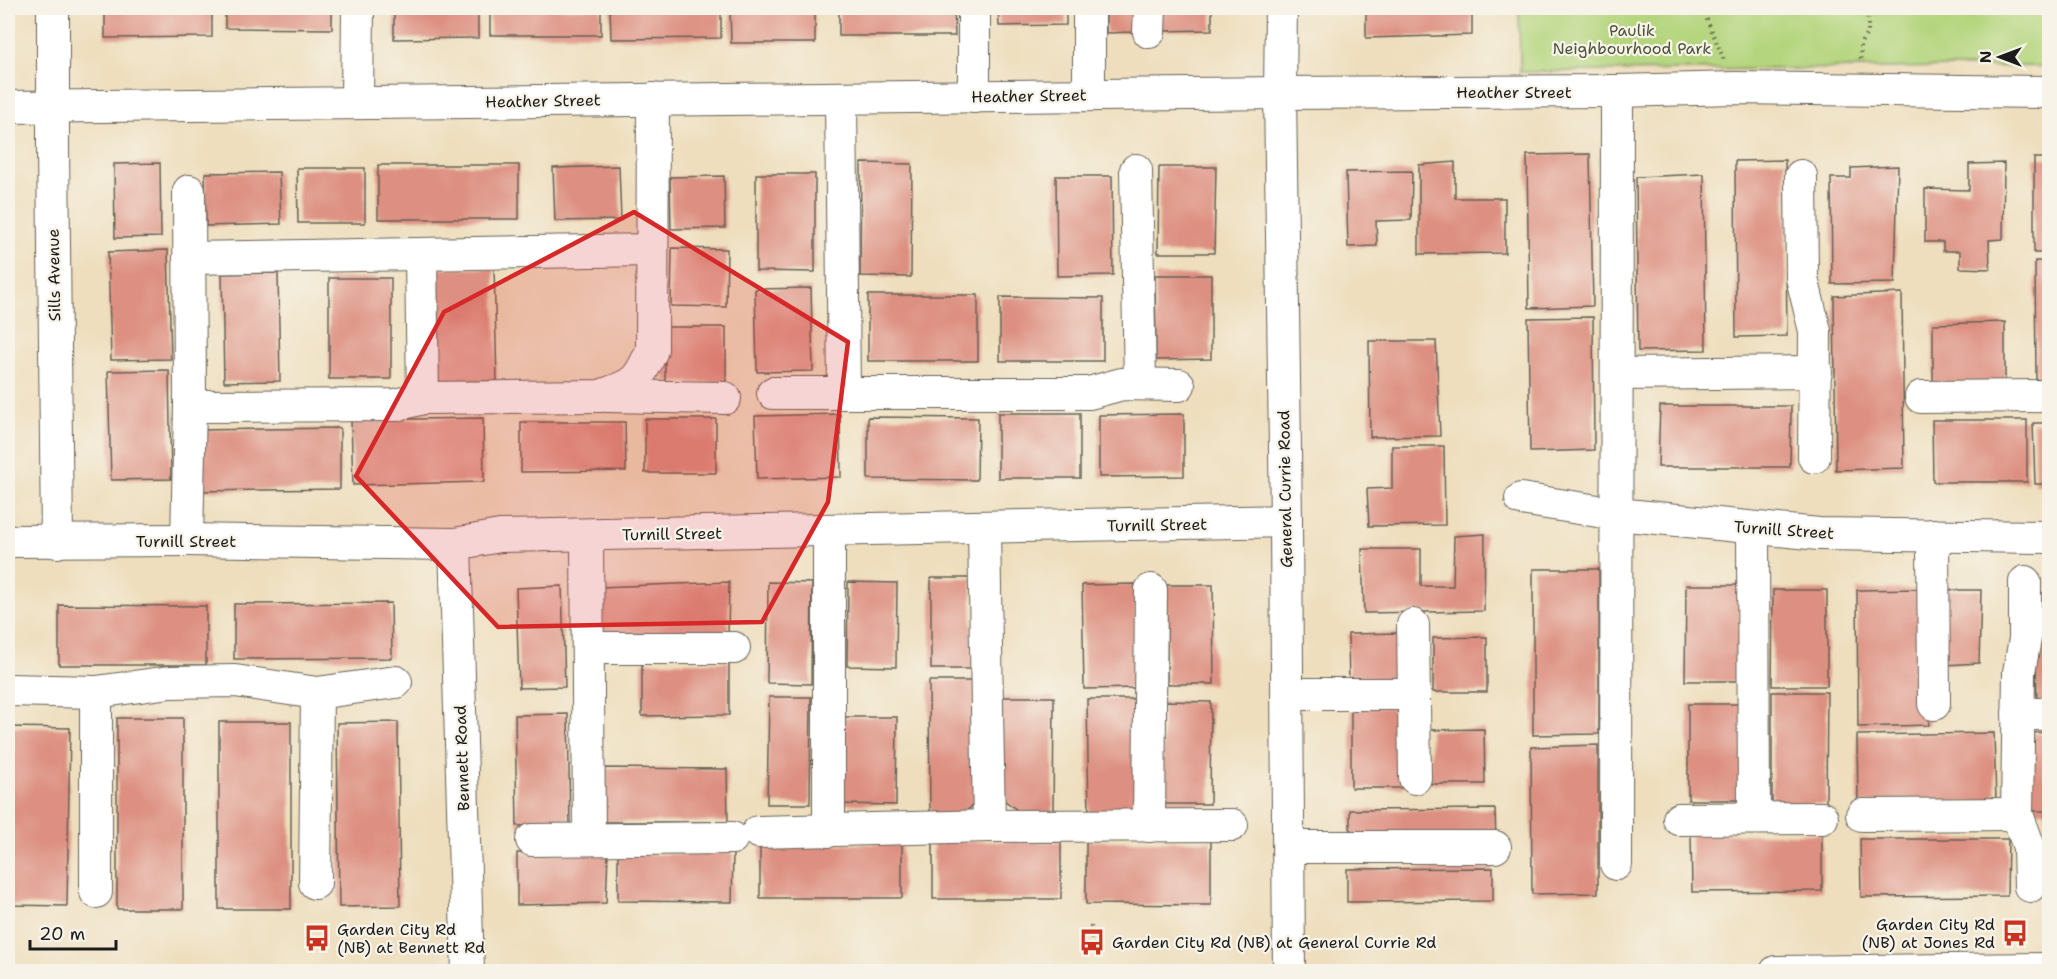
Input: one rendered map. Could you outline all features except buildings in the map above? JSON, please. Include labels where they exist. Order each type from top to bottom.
[{"type":"street","name":"Sills Avenue","points":[[53,8],[57,542]]},
{"type":"street","points":[[357,103],[358,8]]},
{"type":"street","points":[[974,8],[974,97]]},
{"type":"street","points":[[1089,8],[1089,95]]},
{"type":"street","name":"General Currie Road","points":[[1281,8],[1289,972]]},
{"type":"street","name":"Heather Street","points":[[8,107],[1735,88],[2049,92]]},
{"type":"street","points":[[1616,864],[1617,91]]},
{"type":"street","points":[[600,396],[626,387],[641,375],[652,350],[653,99]]},
{"type":"street","points":[[841,99],[844,393]]},
{"type":"street","points":[[1136,170],[1140,384]]},
{"type":"street","points":[[1801,176],[1802,278],[1815,331],[1814,456]]},
{"type":"street","points":[[187,540],[190,406],[189,191]]},
{"type":"street","points":[[189,258],[652,250]]},
{"type":"street","points":[[421,254],[423,398]]},
{"type":"street","points":[[1617,374],[1816,372]]},
{"type":"street","points":[[773,393],[1089,393],[1122,384],[1179,385]]},
{"type":"street","points":[[190,406],[396,405],[423,398],[600,396],[725,398]]},
{"type":"street","points":[[1921,397],[2049,396]]},
{"type":"street","name":"Turnill Street","points":[[1521,499],[1617,514],[1819,534],[2049,537]]},
{"type":"street","name":"Turnill Street","points":[[8,542],[187,540],[454,544],[500,536],[1286,521]]},
{"type":"street","points":[[984,528],[988,826]]},
{"type":"street","points":[[1753,529],[1754,818]]},
{"type":"street","points":[[829,531],[829,831]]},
{"type":"street","points":[[1932,535],[1934,704]]},
{"type":"street","points":[[587,536],[590,838]]},
{"type":"street","name":"Bennett Road","points":[[454,544],[468,972]]},
{"type":"street","points":[[2025,582],[2025,639],[2019,672],[2017,814],[2029,848],[2030,886]]},
{"type":"street","points":[[1149,825],[1151,590]]},
{"type":"street","points":[[1413,625],[1415,777]]},
{"type":"street","points":[[588,648],[734,648]]},
{"type":"street","points":[[8,690],[96,692],[170,682],[235,681],[317,693],[396,682]]},
{"type":"street","points":[[96,692],[96,892]]},
{"type":"street","points":[[315,883],[317,693]]},
{"type":"street","points":[[1288,694],[1414,694]]},
{"type":"street","points":[[2018,714],[2049,714]]},
{"type":"street","points":[[1862,816],[2017,814]]},
{"type":"street","points":[[1679,819],[1822,818]]},
{"type":"street","points":[[532,840],[988,826],[1232,825]]},
{"type":"street","points":[[1288,847],[1495,848]]},
{"type":"street","points":[[1776,972],[2049,969]]},
{"type":"path","points":[[1702,8],[1735,88]]},
{"type":"path","points":[[1862,90],[1860,44],[1868,32],[1868,8]]},
{"type":"path","points":[[1091,926],[1092,942]]},
{"type":"highlighted area","points":[[634,212],[848,342],[828,502],[762,622],[498,627],[356,476],[444,312]]},
{"type":"green space","name":"Paulik Neighbourhood Park","points":[[1519,8],[2049,8],[2049,66],[1520,72]]},
{"type":"place","name":"Garden City Rd (NB) at Jones Rd","points":[[2015,933]]},
{"type":"place","name":"Garden City Rd (NB) at Bennett Rd","points":[[317,938]]},
{"type":"place","name":"Garden City Rd (NB) at General Currie Rd","points":[[1092,942]]}]
